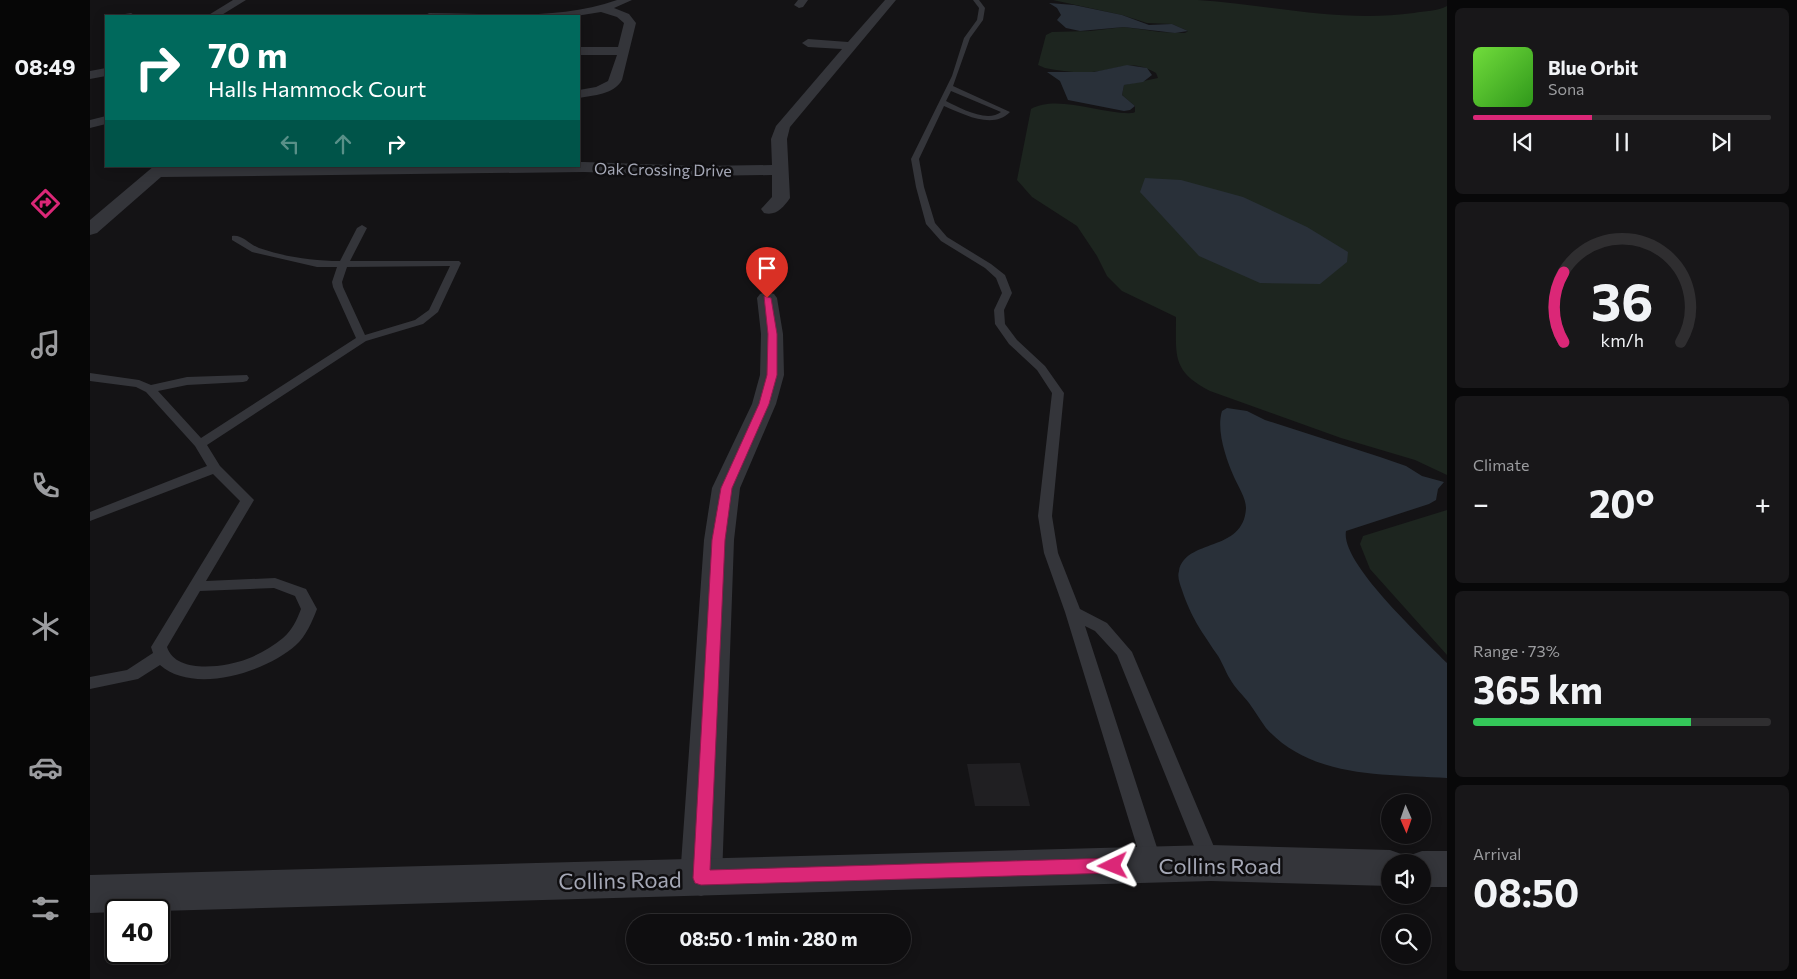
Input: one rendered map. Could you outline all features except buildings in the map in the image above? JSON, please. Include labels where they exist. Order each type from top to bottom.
[{"type":"street","points":[[214,15],[241,0]]},
{"type":"street","points":[[492,15],[554,14],[600,8],[627,0]]},
{"type":"street","points":[[770,209],[781,198],[779,139],[783,126],[891,0]]},
{"type":"street","points":[[580,94],[609,86],[615,82],[630,23],[623,14],[600,8]]},
{"type":"street","points":[[808,43],[851,46]]},
{"type":"street","points":[[580,51],[623,51]]},
{"type":"street","points":[[90,75],[105,72]]},
{"type":"street","points":[[90,124],[105,120]]},
{"type":"street","name":"Oak Crossing Drive","points":[[160,169],[576,168],[698,171],[780,170]]},
{"type":"street","points":[[90,229],[160,169]]},
{"type":"street","points":[[701,878],[718,540],[726,488],[764,404],[772,375],[772,334],[767,298]]},
{"type":"street","name":"Collins Road","points":[[90,894],[1211,863],[1381,868]]},
{"type":"street","points":[[1431,869],[1447,869]]},
{"type":"lane","points":[[976,0],[982,8],[980,20],[966,38],[955,76],[915,159],[920,187],[931,224],[944,239],[988,266],[1001,277],[1007,293],[999,310],[1000,324],[1013,342],[1041,368],[1058,393],[1045,516],[1051,553],[1073,612],[1153,865]]},
{"type":"lane","points":[[942,102],[978,116],[999,117],[1006,112],[949,87]]},
{"type":"lane","points":[[362,228],[337,282],[362,339]]},
{"type":"lane","points":[[200,444],[362,339],[419,322],[433,312],[456,263],[317,264],[255,250],[235,238]]},
{"type":"lane","points":[[90,377],[139,384],[150,389],[200,444],[215,468],[247,500],[159,647],[161,656],[173,666],[193,672],[218,672],[245,666],[269,656],[290,641],[303,625],[309,609],[301,593],[275,583],[196,586]]},
{"type":"lane","points":[[150,389],[188,381],[243,378]]},
{"type":"lane","points":[[90,517],[215,468]]},
{"type":"lane","points":[[1073,612],[1101,627],[1124,652],[1211,863]]},
{"type":"lane","points":[[90,683],[132,675],[161,656]]},
{"type":"shaded area","points":[[1053,0],[1198,0],[1332,15],[1359,16],[1414,13],[1447,6],[1447,475],[1415,460],[1341,438],[1210,391],[1198,384],[1189,377],[1179,362],[1176,343],[1176,317],[1122,291],[1107,276],[1097,256],[1077,226],[1032,197],[1017,180],[1031,109],[1042,105],[1067,104],[1121,113],[1133,113],[1135,112],[1135,106],[1122,95],[1124,85],[1158,78],[1156,73],[1139,66],[1124,66],[1086,72],[1045,68],[1038,65],[1046,35],[1052,32],[1090,31],[1124,27],[1160,32],[1185,33],[1188,31],[1172,24],[1147,23],[1122,15]]},
{"type":"shaded area","points":[[1049,3],[1074,5],[1122,15],[1149,25],[1172,24],[1188,31],[1175,33],[1124,27],[1080,31],[1066,28],[1057,20],[1061,15],[1057,8]]},
{"type":"shaded area","points":[[1127,65],[1147,68],[1152,75],[1143,82],[1124,85],[1122,95],[1135,106],[1130,110],[1124,111],[1068,100],[1060,81],[1047,72],[1094,72]]},
{"type":"shaded area","points":[[1145,178],[1181,180],[1243,197],[1307,227],[1348,252],[1347,262],[1320,284],[1260,283],[1199,256],[1140,192]]},
{"type":"shaded area","points":[[1227,408],[1247,411],[1265,420],[1406,466],[1422,476],[1444,482],[1438,489],[1436,500],[1429,504],[1346,531],[1348,545],[1356,562],[1369,580],[1403,619],[1447,663],[1447,778],[1350,771],[1305,757],[1284,745],[1266,728],[1234,685],[1218,656],[1196,623],[1180,585],[1178,573],[1184,561],[1192,554],[1226,539],[1236,532],[1243,522],[1246,508],[1243,496],[1228,462],[1221,435],[1220,419],[1222,411]]},
{"type":"shaded area","points":[[1447,510],[1447,655],[1370,569],[1360,544],[1363,536]]},
{"type":"shaded area","points":[[1020,763],[1030,806],[975,806],[967,764]]},
{"type":"route","points":[[767,298],[772,334],[772,375],[764,404],[726,488],[718,540],[701,878],[1113,866]]}]
